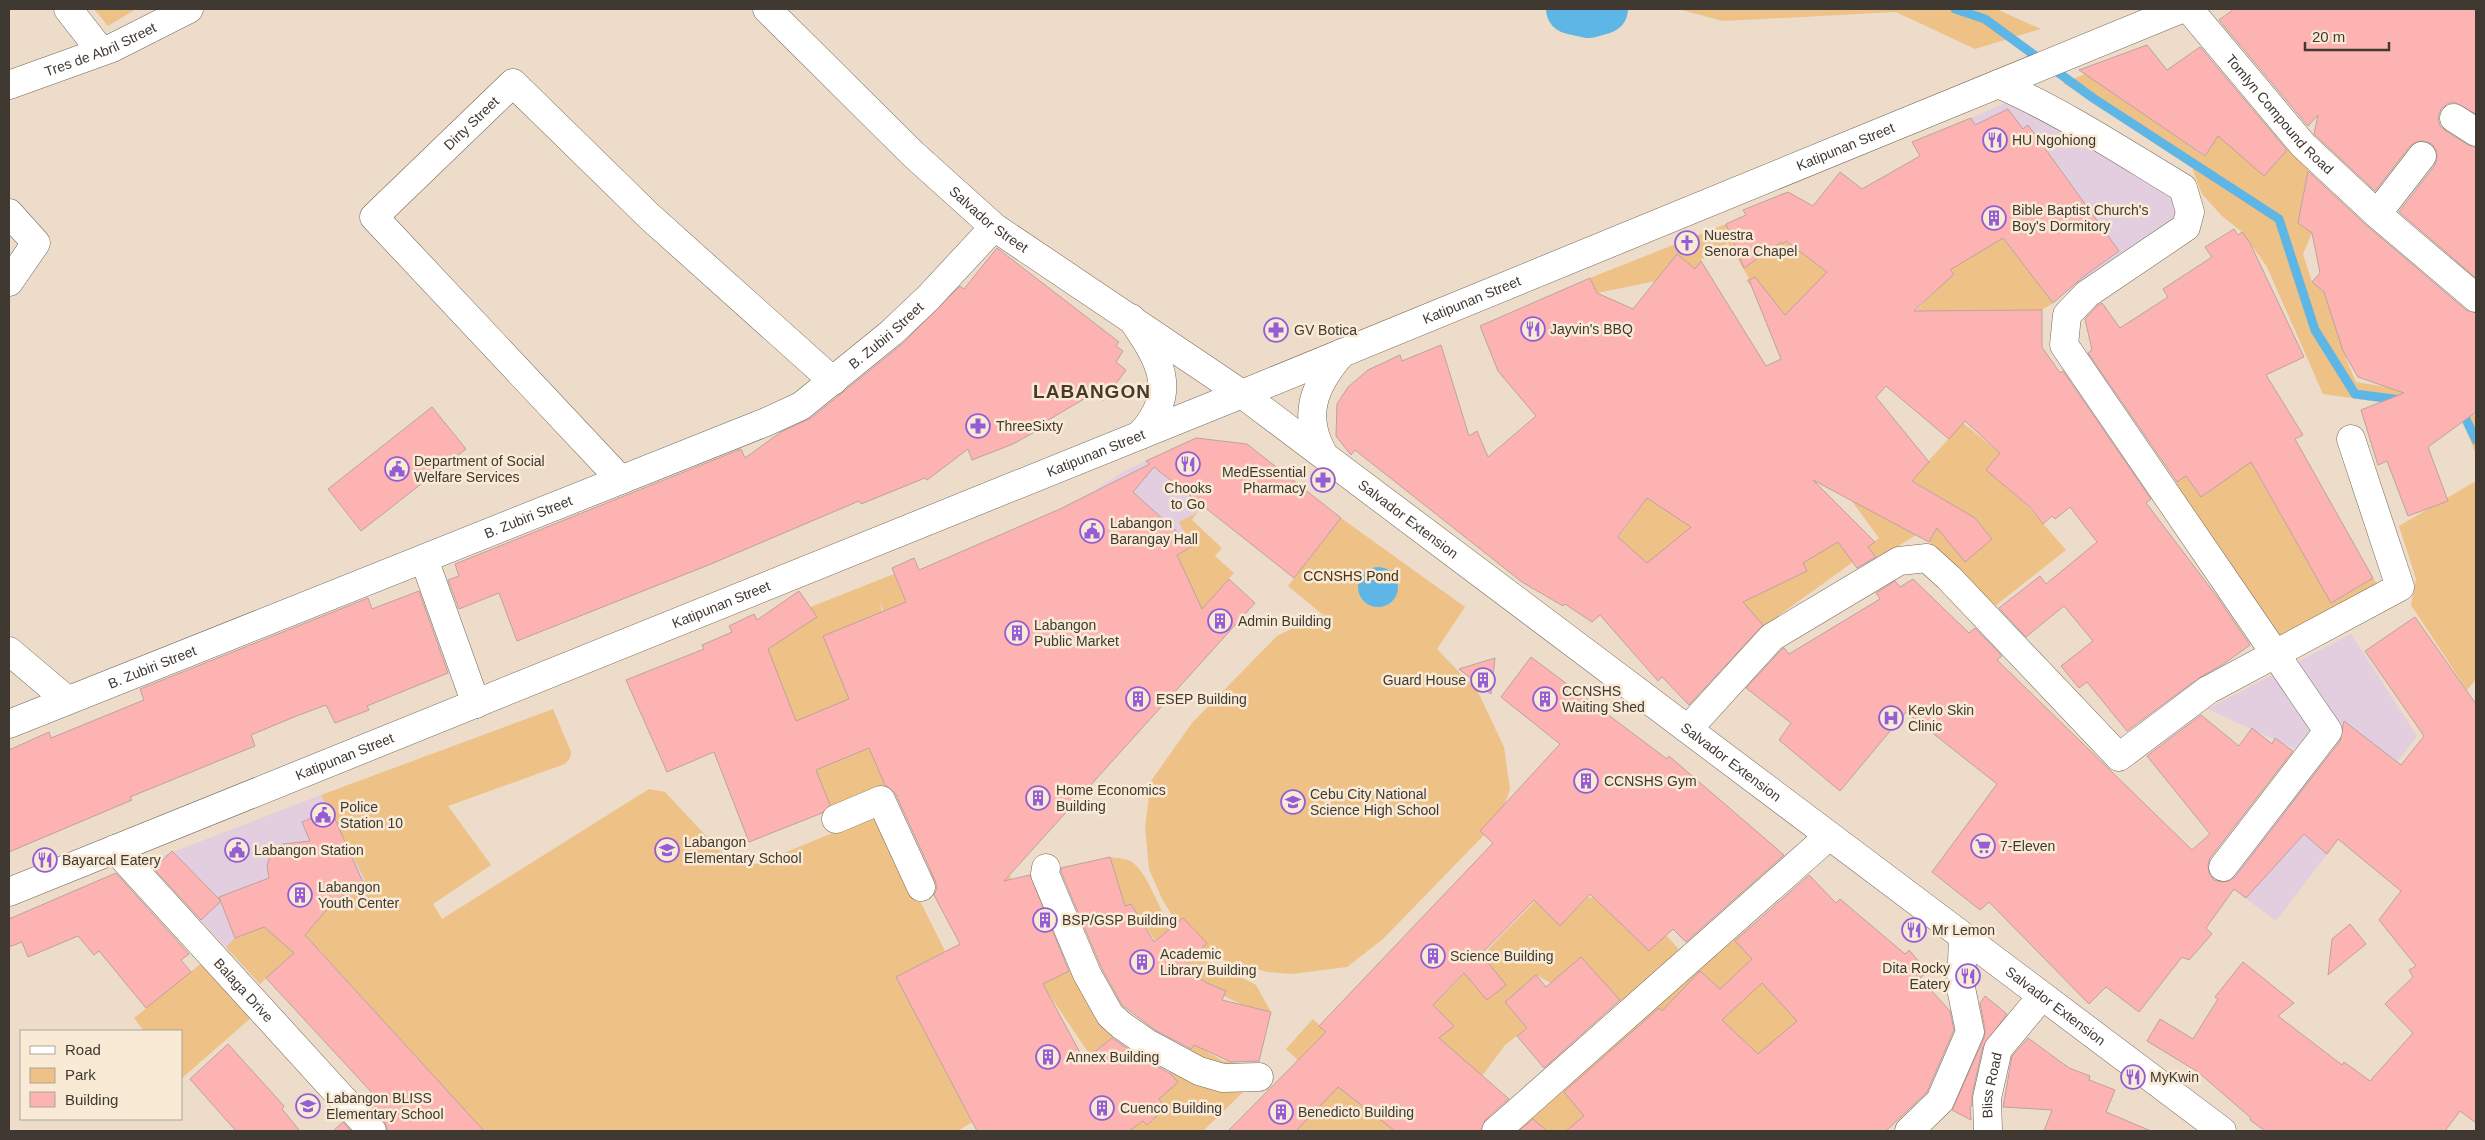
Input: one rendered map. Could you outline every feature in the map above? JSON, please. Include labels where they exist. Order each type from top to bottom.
[{"type":"street","points":[[68,9],[101,51]]},
{"type":"street","name":"Tres de Abril Street","points":[[9,85],[101,51],[189,9]]},
{"type":"street","name":"Salvador Street","points":[[767,9],[913,154],[994,227],[1242,394]]},
{"type":"street","name":"Katipunan Street","points":[[9,892],[1242,394],[2181,9]]},
{"type":"street","name":"Tomlyn Compound Road","points":[[2189,9],[2303,145],[2377,214],[2476,298]]},
{"type":"street","name":"Dirty Street","points":[[621,480],[374,217],[513,83],[650,217],[833,381]]},
{"type":"street","points":[[1999,83],[2070,121],[2183,188],[2190,212],[2186,227],[2087,294],[2067,315],[2064,345],[2328,731],[2223,867]]},
{"type":"street","points":[[2377,214],[2422,156]]},
{"type":"street","points":[[9,213],[36,243],[9,282]]},
{"type":"street","name":"B. Zubiri Street","points":[[9,724],[766,422],[801,406],[833,381],[916,309],[994,227]]},
{"type":"street","points":[[1131,318],[1157,359],[1164,386],[1161,403],[1152,421],[1140,435]]},
{"type":"street","points":[[1324,455],[1315,438],[1312,409],[1320,385],[1342,353]]},
{"type":"street","name":"Salvador Extension","points":[[1242,394],[2222,1131]]},
{"type":"street","points":[[1688,729],[1772,637],[1899,561],[1927,558],[2119,757],[2208,690],[2400,587],[2351,439]]},
{"type":"street","points":[[424,559],[476,704]]},
{"type":"street","points":[[9,651],[67,700]]},
{"type":"street","points":[[836,819],[881,800],[921,887]]},
{"type":"street","points":[[1496,1131],[1829,836]]},
{"type":"street","name":"Balaga Drive","points":[[115,849],[372,1131]]},
{"type":"street","points":[[1046,868],[1045,874],[1087,974],[1116,1020],[1147,1043],[1199,1071],[1223,1078],[1259,1077]]},
{"type":"street","points":[[1909,1131],[1940,1101],[1970,1032],[1960,988],[1964,937]]},
{"type":"street","name":"Bliss Road","points":[[1988,1131],[1987,1098],[1998,1049],[2042,996]]},
{"type":"shaded area","points":[[2024,95],[2183,188],[2190,212],[2079,283],[1990,152],[1971,118]]},
{"type":"shaded area","name":"Labangon Barangay Hall","points":[[1154,457],[1203,504],[1197,513],[1180,522],[1192,547],[1177,555],[1117,640],[1060,509],[1091,493],[1123,472]]},
{"type":"shaded area","points":[[2351,634],[2417,736],[2276,921],[2232,888],[2208,874],[2307,754],[2207,709]]},
{"type":"shaded area","points":[[321,795],[365,880],[336,899],[260,984],[147,862]]},
{"type":"green space","points":[[94,9],[136,9],[108,26]]},
{"type":"green space","points":[[1548,9],[1628,9],[1592,19]]},
{"type":"green space","points":[[1678,9],[1996,9],[2041,29],[1975,49],[1896,12],[1723,21]]},
{"type":"green space","points":[[2085,74],[2204,156],[2235,111],[2264,176],[2289,148],[2308,169],[2298,223],[2312,233],[2303,254],[2312,282],[2324,292],[2346,359],[2356,382],[2465,400],[2476,418],[2476,454],[2459,413],[2323,394],[2267,267],[2242,232],[2222,216],[2202,194],[2192,168],[2063,83]]},
{"type":"green space","points":[[1726,224],[1744,268],[1768,251],[1776,233],[1851,291],[1814,352],[1763,296],[1746,281],[1749,278],[1728,243],[1702,259],[1695,269],[1677,254],[1656,281],[1597,293],[1590,278]]},
{"type":"green space","points":[[2001,236],[2053,303],[2042,310],[1949,311],[1949,352],[1910,317],[1953,274],[1948,268]]},
{"type":"green space","points":[[1963,423],[2000,453],[1986,470],[2027,505],[2066,550],[1995,606],[1929,542],[1951,504],[1911,480]]},
{"type":"green space","points":[[2250,461],[2331,603],[2373,578],[2379,588],[2279,644],[2176,483],[2186,476],[2201,497]]},
{"type":"green space","points":[[2476,481],[2476,679],[2467,690],[2411,605],[2416,579],[2399,526]]},
{"type":"green space","points":[[1849,497],[1916,535],[1878,559],[1868,547],[1879,538]]},
{"type":"green space","points":[[1647,498],[1665,510],[1669,506],[1693,526],[1647,564],[1598,567]]},
{"type":"green space","points":[[1806,500],[1853,562],[1764,626],[1742,602],[1780,577],[1783,583],[1807,571],[1803,563],[1812,557]]},
{"type":"green space","name":"Labangon Elementary School","points":[[1197,513],[1192,520],[1222,548],[1215,556],[1234,573],[1169,646],[969,821],[880,602],[882,612],[823,636],[924,874],[981,848],[989,864],[1010,876],[1058,976],[1080,965],[1118,1033],[1090,1055],[1042,984],[977,858],[915,891],[945,951],[896,977],[972,1122],[958,1131],[484,1131],[309,939],[260,984],[226,947],[235,938],[264,927],[292,951],[336,899],[365,880],[321,795],[553,709],[571,752],[570,758],[565,764],[448,806],[491,865],[433,904],[442,919],[649,789],[665,792],[720,851],[737,862],[757,864],[840,830],[816,770],[861,751],[841,703],[796,721],[684,657],[894,574],[976,765],[1177,555],[1192,547],[1179,522]]},
{"type":"green space","name":"CCNSHS Pond","points":[[1341,518],[1465,607],[1437,649],[1478,692],[1504,747],[1510,789],[1505,804],[1484,835],[1383,939],[1347,967],[1291,974],[1268,972],[1225,961],[1201,949],[1186,938],[1162,899],[1149,869],[1145,828],[1151,781],[1192,723],[1277,636],[1320,615],[1332,616],[1322,614],[1288,586]]},
{"type":"green space","points":[[1110,857],[1130,861],[1142,872],[1147,881],[1171,928],[1155,941],[1131,904],[1125,906]]},
{"type":"green space","points":[[1588,897],[1594,898],[1666,935],[1683,954],[1621,1001],[1581,957],[1551,983],[1536,975],[1505,1002],[1527,1028],[1505,1045],[1482,1076],[1417,1022],[1535,901],[1560,926]]},
{"type":"green space","points":[[1758,920],[1827,988],[1851,1104],[1802,1131],[1296,1131],[1332,1093],[1286,1049],[1313,1019],[1326,1032],[1398,1042],[1507,1130]]},
{"type":"green space","points":[[1196,955],[1256,985],[1271,1012],[1243,1005],[1224,996],[1226,991],[1207,983],[1187,967]]},
{"type":"green space","points":[[204,961],[253,1016],[182,1078],[182,1030],[143,1030],[134,1018]]},
{"type":"green space","points":[[1195,1045],[1223,1061],[1269,1067],[1203,1131],[1129,1131],[1143,1121],[1147,1125],[1166,1109],[1159,1099],[1178,1082],[1167,1069]]},
{"type":"water","points":[[1378,567],[1392,573],[1398,587],[1392,601],[1378,607],[1364,601],[1358,587],[1364,573]]},
{"type":"building","points":[[2234,9],[2476,9],[2476,114],[2454,102],[2447,104],[2441,109],[2438,118],[2440,126],[2446,131],[2468,145],[2476,147],[2476,278],[2399,212],[2435,165],[2437,158],[2436,150],[2432,144],[2424,141],[2416,142],[2410,146],[2375,191],[2314,134],[2318,115],[2308,126],[2219,20]]},
{"type":"building","points":[[2147,45],[2167,70],[2200,47],[2287,150],[2264,176],[2218,136],[2205,156],[2079,70]]},
{"type":"building","points":[[2008,109],[2023,129],[2028,125],[2119,251],[2083,277],[2053,303],[2003,238],[1950,270],[1954,274],[1914,311],[2042,310],[2042,347],[2060,373],[2063,371],[2151,499],[2146,503],[2218,598],[2250,645],[2225,663],[2199,678],[2127,731],[2087,682],[2079,688],[2061,666],[2093,641],[2064,606],[2026,637],[1999,608],[2040,576],[2046,584],[2097,542],[2070,507],[2055,519],[2052,516],[2043,524],[2031,508],[1986,470],[2000,453],[1965,421],[1949,439],[1886,386],[1876,397],[1929,462],[1912,481],[1975,518],[1992,539],[1965,562],[1937,528],[1929,542],[1813,480],[1875,542],[1868,547],[1876,557],[1857,568],[1838,542],[1803,563],[1807,571],[1743,602],[1763,625],[1689,705],[1662,677],[1658,681],[1600,615],[1592,622],[1565,604],[1563,606],[1522,582],[1355,450],[1351,455],[1336,436],[1337,404],[1348,387],[1368,370],[1400,355],[1402,361],[1441,345],[1469,436],[1477,431],[1488,457],[1536,416],[1498,371],[1480,326],[1590,278],[1597,293],[1633,309],[1677,254],[1695,269],[1701,261],[1766,366],[1781,359],[1749,280],[1755,277],[1785,315],[1827,272],[1786,241],[1783,244],[1781,242],[1744,268],[1726,224],[1746,215],[1743,210],[1788,192],[1813,206],[1840,172],[1862,189],[1920,156],[1912,142],[1971,118],[1975,125]],"holes":[[[1647,498],[1691,527],[1647,563],[1618,537]]]},
{"type":"building","points":[[2308,171],[2366,225],[2466,310],[2476,313],[2476,412],[2428,447],[2448,501],[2408,516],[2387,461],[2378,465],[2361,410],[2404,393],[2358,377],[2343,351],[2324,292],[2312,282],[2320,273],[2312,233],[2298,223]]},
{"type":"building","points":[[2234,229],[2238,235],[2242,232],[2250,243],[2304,357],[2266,375],[2303,435],[2295,439],[2373,578],[2331,603],[2251,462],[2201,497],[2186,476],[2177,482],[2088,353],[2092,350],[2085,319],[2097,306],[2102,303],[2120,328],[2168,297],[2163,289],[2212,257],[2205,247]]},
{"type":"building","points":[[997,248],[1119,342],[1116,346],[1123,351],[1116,362],[1126,370],[1103,401],[1094,393],[1045,422],[1047,425],[1013,444],[972,460],[968,449],[927,480],[925,478],[861,504],[859,501],[711,564],[517,641],[499,593],[459,609],[448,580],[459,576],[455,564],[741,449],[745,458],[781,432],[811,418],[901,345],[960,286],[964,289]]},
{"type":"building","name":"Department of Social Welfare Services","points":[[432,407],[466,449],[361,531],[328,489]]},
{"type":"building","points":[[1196,438],[1247,444],[1341,518],[1294,578],[1154,467],[1133,492],[1193,546],[1177,555],[1202,609],[1229,579],[1255,603],[1004,881],[1030,875],[1069,971],[1043,984],[1084,1060],[1112,1038],[1140,1057],[1171,1074],[1178,1082],[1159,1099],[1166,1108],[1147,1125],[1143,1121],[1129,1131],[977,1131],[896,977],[960,944],[934,895],[937,888],[935,880],[895,793],[885,785],[869,748],[816,770],[830,805],[822,813],[749,842],[714,752],[667,772],[626,680],[704,649],[702,645],[732,632],[729,626],[754,614],[757,620],[799,591],[817,617],[768,649],[796,721],[849,699],[823,636],[906,602],[892,568],[914,558],[919,570],[1060,509],[1150,464],[1146,461]]},
{"type":"building","points":[[1913,579],[1969,633],[1975,628],[2002,656],[1997,660],[2192,850],[2210,834],[2147,756],[2201,715],[2239,746],[2252,728],[2272,744],[2275,738],[2293,751],[2210,858],[2208,865],[2209,873],[2214,880],[2221,882],[2229,881],[2235,877],[2340,741],[2344,721],[2401,765],[2424,736],[2365,651],[2415,617],[2476,704],[2476,1123],[2460,1111],[2445,1131],[2265,1131],[2250,1120],[2251,1118],[2198,1072],[2147,1041],[2160,1019],[2193,1039],[2218,999],[2215,997],[2243,962],[2294,1003],[2278,1016],[2342,1065],[2344,1062],[2370,1081],[2413,1033],[2385,1004],[2413,977],[2409,970],[2416,966],[2379,920],[2401,891],[2338,839],[2327,854],[2304,834],[2246,898],[2234,889],[2206,928],[2212,934],[2189,960],[2182,957],[2139,1012],[2106,987],[2089,1004],[1989,902],[1980,910],[1932,872],[1997,784],[1906,712],[1840,791],[1779,740],[1791,723],[1746,688],[1782,649],[1784,648],[1789,654],[1880,599],[1876,593],[1895,581],[1900,587]]},
{"type":"building","points":[[419,591],[448,673],[367,706],[369,710],[335,723],[326,705],[294,717],[251,735],[255,746],[130,797],[132,800],[9,852],[9,750],[49,732],[51,738],[144,700],[140,689],[368,598],[372,609]]},
{"type":"building","points":[[1531,657],[1667,759],[1669,756],[1784,855],[1686,942],[1673,929],[1649,951],[1590,894],[1560,926],[1534,900],[1481,954],[1506,985],[1487,1000],[1464,973],[1433,1005],[1454,1026],[1439,1038],[1509,1099],[1485,1120],[1481,1131],[1395,1131],[1338,1087],[1296,1131],[1228,1131],[1326,1032],[1319,1026],[1493,843],[1480,831],[1560,744],[1501,697]]},
{"type":"building","name":"Guard House","points":[[1495,658],[1491,694],[1459,669]]},
{"type":"building","points":[[331,810],[365,887],[336,899],[305,935],[484,1131],[387,1131],[384,1120],[367,1102],[374,1095],[266,978],[294,953],[264,927],[235,938],[219,897],[269,878],[267,866],[271,852],[283,844],[310,841],[302,822]]},
{"type":"building","points":[[172,851],[221,901],[201,920],[154,869]]},
{"type":"building","name":"Academic Library Building","points":[[1110,857],[1125,906],[1131,904],[1154,942],[1183,918],[1207,943],[1184,968],[1207,983],[1226,991],[1222,1000],[1271,1012],[1259,1061],[1231,1062],[1194,1045],[1191,1049],[1155,1030],[1122,1005],[1101,967],[1061,872],[1061,868]]},
{"type":"building","points":[[116,873],[189,954],[181,960],[191,972],[146,1008],[99,951],[94,955],[78,936],[28,957],[22,942],[9,947],[9,919]]},
{"type":"building","points":[[1809,875],[1836,903],[1840,899],[1905,954],[1909,950],[1928,972],[1920,978],[1950,1011],[1954,1030],[1927,1092],[1886,1131],[1566,1131],[1584,1116],[1564,1092],[1659,1008],[1662,1011],[1700,971],[1720,989],[1752,959],[1735,941]],"holes":[[[1762,983],[1797,1021],[1758,1054],[1722,1020]]]},
{"type":"building","points":[[2350,924],[2366,944],[2328,975],[2332,939]]},
{"type":"building","points":[[1581,957],[1620,1000],[1544,1068],[1517,1036],[1527,1028],[1505,1002],[1536,975],[1546,987]]},
{"type":"building","points":[[1985,996],[2007,1014],[1983,1046],[1972,1095],[1972,1106],[1970,1106],[1971,1120],[1952,1110],[1984,1038],[1985,1029],[1980,1003]]},
{"type":"building","points":[[2028,1038],[2069,1068],[2090,1076],[2089,1080],[2115,1090],[2106,1112],[2151,1131],[2044,1131],[2052,1110],[2003,1107],[2012,1056]]},
{"type":"building","points":[[228,1044],[284,1106],[282,1109],[300,1131],[236,1131],[190,1079]]},
{"type":"building","points":[[1533,1119],[1547,1131],[1519,1131]]},
{"type":"building","points":[[343,1122],[351,1131],[333,1131]]},
{"type":"waterway","points":[[1571,9],[1589,13],[1603,9]]},
{"type":"waterway","points":[[1955,9],[1985,19],[2093,98],[2279,219],[2315,330],[2355,394],[2401,400]]},
{"type":"waterway","points":[[2461,409],[2476,440]]},
{"type":"place","name":"HU Ngohiong","points":[[1995,140]]},
{"type":"place","name":"Bible Baptist Church's Boy's Dormitory","points":[[1994,218]]},
{"type":"place","name":"Nuestra Senora Chapel","points":[[1687,243]]},
{"type":"place","name":"Jayvin's BBQ","points":[[1533,329]]},
{"type":"place","name":"GV Botica","points":[[1276,330]]},
{"type":"place","name":"ThreeSixty","points":[[978,426]]},
{"type":"place","name":"Chooks to Go","points":[[1188,464]]},
{"type":"place","name":"Department of Social Welfare Services","points":[[397,469]]},
{"type":"place","name":"MedEssential Pharmacy","points":[[1323,480]]},
{"type":"place","name":"Labangon Barangay Hall","points":[[1092,531]]},
{"type":"place","name":"Admin Building","points":[[1220,621]]},
{"type":"place","name":"Labangon Public Market","points":[[1017,633]]},
{"type":"place","name":"Guard House","points":[[1483,680]]},
{"type":"place","name":"ESEP Building","points":[[1138,699]]},
{"type":"place","name":"CCNSHS Waiting Shed","points":[[1545,699]]},
{"type":"place","name":"Kevlo Skin Clinic","points":[[1891,718]]},
{"type":"place","name":"CCNSHS Gym","points":[[1586,781]]},
{"type":"place","name":"Home Economics Building","points":[[1038,798]]},
{"type":"place","name":"Cebu City National Science High School","points":[[1293,802]]},
{"type":"place","name":"Police Station 10","points":[[323,815]]},
{"type":"place","name":"7-Eleven","points":[[1983,846]]},
{"type":"place","name":"Labangon Station","points":[[237,850]]},
{"type":"place","name":"Labangon Elementary School","points":[[667,850]]},
{"type":"place","name":"Bayarcal Eatery","points":[[45,860]]},
{"type":"place","name":"Labangon Youth Center","points":[[300,895]]},
{"type":"place","name":"BSP/GSP Building","points":[[1045,920]]},
{"type":"place","name":"Mr Lemon","points":[[1914,930]]},
{"type":"place","name":"Science Building","points":[[1433,956]]},
{"type":"place","name":"Academic Library Building","points":[[1142,962]]},
{"type":"place","name":"Dita Rocky Eatery","points":[[1968,976]]},
{"type":"place","name":"Annex Building","points":[[1048,1057]]},
{"type":"place","name":"MyKwin","points":[[2133,1077]]},
{"type":"place","name":"Labangon BLISS Elementary School","points":[[308,1106]]},
{"type":"place","name":"Cuenco Building","points":[[1102,1108]]},
{"type":"place","name":"Benedicto Building","points":[[1281,1112]]},
{"type":"district","name":"LABANGON","points":[[1092,391]]}]
